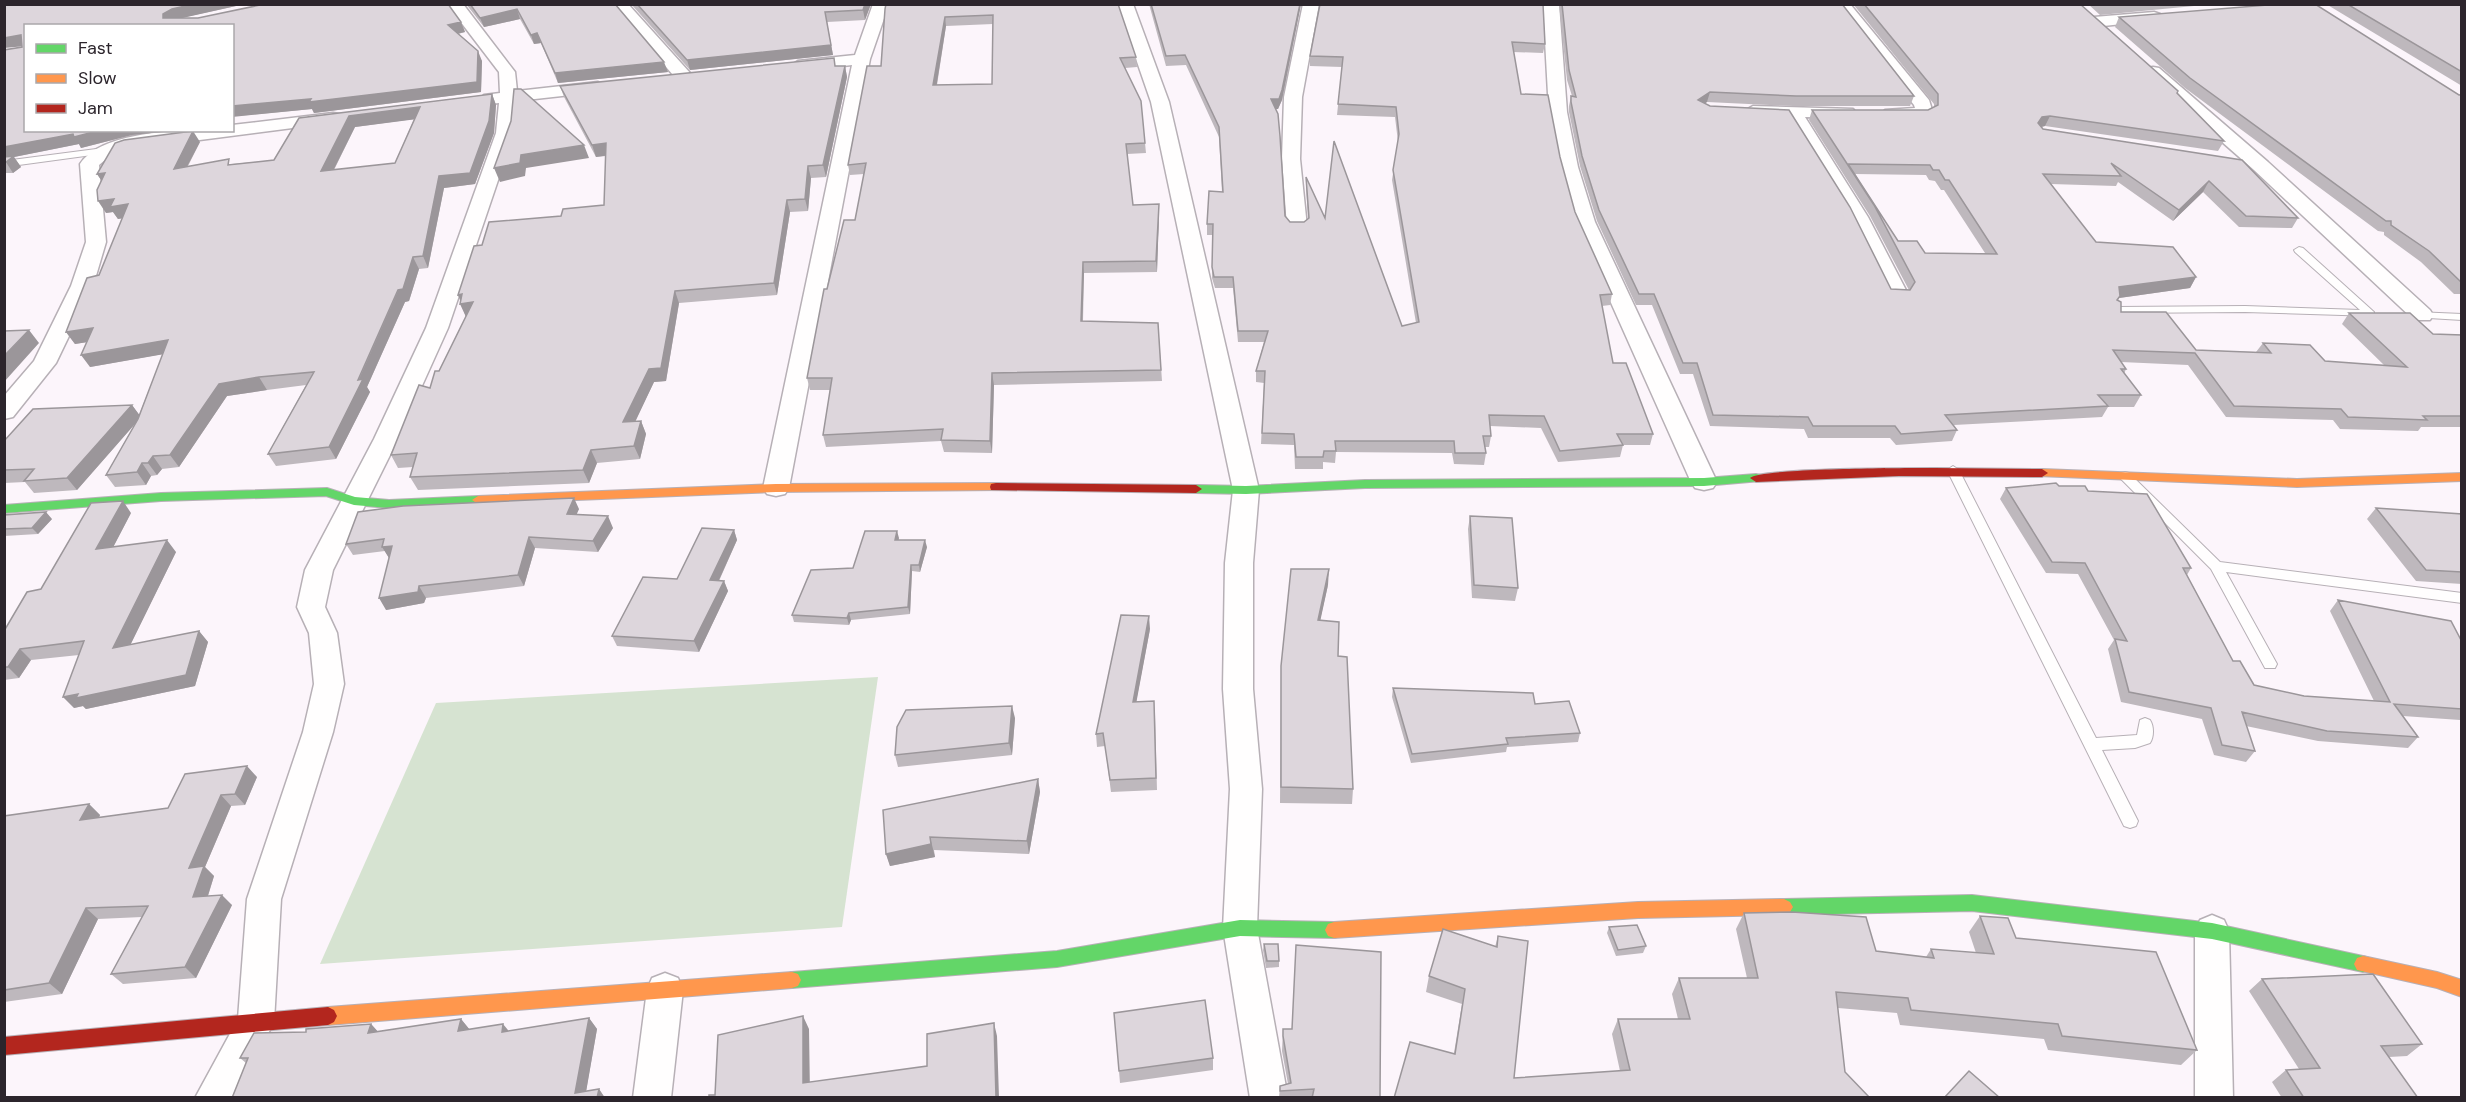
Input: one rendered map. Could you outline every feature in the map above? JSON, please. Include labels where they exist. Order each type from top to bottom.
[{"type":"street","points":[[214,1098],[256,1022],[264,899],[318,732],[329,684],[323,633],[311,607],[319,570],[386,439],[437,328],[505,133],[509,96],[507,72],[454,4]]},
{"type":"street","points":[[619,4],[686,78]]},
{"type":"street","points":[[776,488],[862,59],[881,4]]},
{"type":"street","points":[[1125,4],[1160,102],[1246,490],[1239,574],[1238,689],[1245,789],[1240,928],[1269,1098]]},
{"type":"street","points":[[1297,227],[1291,159],[1293,97],[1311,4]]},
{"type":"street","points":[[1551,4],[1558,112],[1569,167],[1585,222],[1704,482]]},
{"type":"street","points":[[1739,111],[1924,113],[1923,104],[1841,4]]},
{"type":"street","points":[[2111,37],[2087,16],[2165,16]]},
{"type":"street","points":[[780,68],[862,59]]},
{"type":"street","points":[[2138,60],[2261,166],[2422,315]]},
{"type":"street","points":[[662,80],[709,75]]},
{"type":"street","points":[[473,101],[615,85]]},
{"type":"street","points":[[1793,113],[1858,218],[1897,294]]},
{"type":"street","points":[[234,131],[354,116]]},
{"type":"street","points":[[4,412],[44,363],[49,334],[82,286],[96,242],[89,164],[104,152],[128,144],[225,132]]},
{"type":"street","points":[[2227,161],[2261,166]]},
{"type":"street","points":[[4,509],[161,497],[327,492],[354,501],[389,504],[776,488],[1145,487],[1246,490],[1365,484],[1704,482],[1846,472],[1953,470],[2297,483],[2462,477]]},
{"type":"street","points":[[4,1046],[256,1022],[1057,959],[1240,928],[1320,931],[1638,910],[1972,903],[2212,931],[2437,980],[2462,989]]},
{"type":"street","points":[[2212,931],[2214,1098]]},
{"type":"street","points":[[652,1098],[665,990]]},
{"type":"lane","points":[[4,164],[104,152]]},
{"type":"lane","points":[[2118,310],[2245,309],[2375,314],[2299,250]]},
{"type":"lane","points":[[2401,315],[2462,316]]},
{"type":"lane","points":[[1953,470],[2130,821]]},
{"type":"lane","points":[[2125,476],[2216,566],[2270,664]]},
{"type":"lane","points":[[2216,566],[2462,598]]},
{"type":"lane","points":[[2091,744],[2135,742],[2145,739],[2145,724]]},
{"type":"green space","points":[[878,677],[842,927],[320,964],[436,703]]},
{"type":"building","points":[[4,4],[194,4],[172,9],[163,14],[163,18],[198,18],[265,4],[448,4],[461,22],[448,25],[478,51],[477,82],[309,102],[311,99],[234,106],[234,24],[24,24],[24,132],[93,132],[4,147],[4,50],[22,47],[21,35],[4,38]]},
{"type":"building","points":[[470,4],[615,4],[664,62],[555,73],[537,33],[531,35],[517,9],[480,18]]},
{"type":"building","points":[[637,4],[865,4],[863,10],[825,12],[831,45],[687,60]]},
{"type":"building","points":[[886,4],[1118,4],[1136,57],[1120,58],[1141,101],[1145,143],[1126,144],[1133,205],[1159,204],[1156,261],[1083,262],[1081,321],[1158,323],[1161,370],[992,373],[990,441],[941,440],[943,429],[823,435],[832,378],[807,378],[824,289],[827,289],[844,220],[855,220],[866,163],[848,165],[867,66],[881,66]],"holes":[[[993,15],[992,84],[933,85],[945,17]]]},
{"type":"building","points":[[1151,4],[1300,4],[1282,90],[1279,99],[1271,99],[1278,114],[1285,216],[1290,222],[1304,222],[1309,218],[1306,177],[1325,218],[1334,141],[1402,326],[1419,322],[1393,170],[1399,134],[1396,107],[1338,104],[1343,57],[1310,56],[1320,4],[1543,4],[1545,44],[1512,42],[1521,94],[1548,95],[1560,157],[1575,212],[1612,294],[1600,295],[1613,363],[1626,363],[1653,434],[1617,434],[1623,445],[1560,451],[1544,416],[1489,415],[1491,436],[1483,436],[1486,453],[1455,453],[1454,441],[1335,441],[1336,451],[1324,451],[1323,457],[1296,457],[1294,434],[1262,433],[1265,371],[1256,371],[1268,331],[1238,331],[1233,277],[1214,277],[1212,267],[1213,224],[1207,224],[1209,191],[1223,192],[1219,127],[1185,55],[1166,56]]},
{"type":"building","points":[[1562,4],[1842,4],[1914,96],[1796,96],[1710,92],[1698,100],[1710,106],[1789,110],[1850,207],[1891,289],[1910,290],[1915,282],[1874,205],[1812,110],[1928,110],[1938,105],[1938,94],[1864,4],[2080,4],[2178,91],[2177,93],[2224,141],[2050,116],[2042,117],[2038,123],[2043,129],[2242,160],[2298,218],[2246,216],[2209,181],[2179,210],[2111,163],[2121,176],[2043,174],[2096,242],[2173,247],[2196,277],[2119,287],[2120,296],[2117,300],[2121,302],[2121,312],[2166,312],[2196,350],[2271,353],[2263,343],[2310,345],[2325,361],[2407,367],[2349,313],[2410,313],[2433,334],[2462,335],[2462,416],[2423,416],[2427,420],[2348,417],[2341,409],[2234,406],[2195,353],[2113,350],[2126,369],[2121,369],[2141,395],[2098,395],[2108,406],[1945,415],[1957,430],[1901,434],[1895,426],[1813,426],[1808,417],[1713,415],[1697,363],[1683,363],[1654,294],[1639,294],[1599,210],[1582,156],[1571,102],[1571,96],[1576,97],[1569,70]],"holes":[[[1848,164],[1930,165],[1933,170],[1939,170],[1945,180],[1949,180],[1997,254],[1925,253],[1917,241],[1898,241]]]},
{"type":"building","points":[[2280,4],[2315,4],[2462,95],[2462,283],[2429,251],[2391,225],[2391,221],[2386,221],[2190,78],[2119,17]]},
{"type":"building","points":[[2347,4],[2462,4],[2462,72]]},
{"type":"building","points":[[834,58],[835,66],[845,66],[823,165],[808,166],[805,199],[787,200],[774,283],[675,291],[661,368],[649,369],[623,422],[641,421],[634,446],[591,450],[583,470],[410,477],[417,453],[391,455],[419,385],[430,388],[435,371],[439,371],[473,302],[460,304],[462,294],[458,295],[474,246],[482,245],[489,222],[561,216],[563,209],[604,205],[606,143],[592,145],[560,86]]},
{"type":"building","points":[[514,89],[521,89],[584,145],[521,155],[520,163],[494,168],[511,121]]},
{"type":"building","points":[[492,94],[489,121],[470,173],[439,176],[423,256],[413,257],[403,289],[398,290],[358,380],[363,379],[329,447],[268,454],[314,372],[259,377],[219,384],[170,455],[153,456],[148,463],[142,463],[137,472],[106,475],[138,419],[168,340],[81,355],[93,328],[66,332],[87,278],[99,275],[128,204],[110,207],[114,199],[98,201],[97,190],[105,173],[97,174],[115,143],[185,132],[192,132],[174,169],[229,159],[228,165],[274,160],[299,118]],"holes":[[[420,107],[395,163],[321,171],[349,116]]]},
{"type":"building","points":[[14,156],[6,162],[4,162],[4,157]]},
{"type":"building","points":[[29,330],[4,356],[4,331]]},
{"type":"building","points":[[132,405],[67,478],[24,481],[34,469],[4,470],[4,441],[33,409]]},
{"type":"building","points":[[2056,483],[2059,486],[2085,486],[2088,491],[2147,494],[2191,568],[2183,568],[2233,661],[2240,661],[2254,685],[2304,696],[2390,702],[2338,600],[2451,621],[2462,642],[2462,709],[2394,704],[2418,737],[2327,731],[2242,712],[2255,751],[2222,745],[2211,708],[2129,692],[2115,639],[2127,641],[2085,563],[2052,562],[2006,488]]},
{"type":"building","points":[[574,498],[567,514],[608,516],[593,541],[529,537],[518,575],[419,586],[418,592],[379,598],[392,546],[382,547],[384,539],[346,544],[358,512],[403,506]]},
{"type":"building","points":[[123,501],[96,549],[167,540],[113,648],[199,631],[186,675],[76,698],[78,694],[63,697],[84,641],[20,649],[8,667],[4,667],[4,631],[27,592],[41,589],[91,503]]},
{"type":"building","points":[[2376,508],[2462,514],[2462,572],[2426,570]]},
{"type":"building","points":[[46,512],[32,528],[4,529],[4,515]]},
{"type":"building","points":[[1470,516],[1512,518],[1518,588],[1474,585]]},
{"type":"building","points":[[702,528],[734,530],[710,580],[724,581],[694,641],[612,636],[643,577],[677,579]]},
{"type":"building","points":[[865,531],[897,531],[895,540],[925,540],[919,565],[911,565],[908,607],[849,613],[847,618],[792,615],[811,570],[853,568]]},
{"type":"building","points":[[1291,569],[1329,569],[1318,620],[1339,622],[1338,656],[1347,657],[1353,789],[1281,787],[1281,666]]},
{"type":"building","points":[[1121,615],[1149,616],[1133,702],[1154,701],[1156,778],[1110,780],[1103,733],[1096,734]]},
{"type":"building","points":[[1393,688],[1533,693],[1535,704],[1569,701],[1580,733],[1506,738],[1508,744],[1412,754]]},
{"type":"building","points":[[1012,706],[1009,743],[895,755],[897,727],[906,710]]},
{"type":"building","points":[[247,766],[235,794],[221,795],[189,868],[204,866],[193,897],[222,895],[185,967],[111,974],[148,906],[86,908],[49,983],[4,990],[4,816],[89,804],[80,820],[168,808],[185,774]]},
{"type":"building","points":[[1038,779],[1027,841],[930,837],[931,844],[886,854],[883,810]]},
{"type":"building","points":[[1792,912],[1866,917],[1876,951],[1934,958],[1931,949],[1994,954],[1980,916],[2008,918],[2016,938],[2156,952],[2197,1050],[2062,1036],[2058,1024],[1911,1010],[1908,998],[1836,992],[1845,1072],[1870,1098],[1394,1098],[1410,1042],[1455,1054],[1465,989],[1429,976],[1443,929],[1497,947],[1498,936],[1528,941],[1514,1078],[1630,1070],[1618,1019],[1690,1019],[1679,978],[1758,978],[1744,913]]},
{"type":"building","points":[[1637,925],[1646,946],[1618,950],[1609,927]]},
{"type":"building","points":[[1264,944],[1278,944],[1279,961],[1267,961]]},
{"type":"building","points":[[1296,945],[1381,952],[1380,1098],[1312,1098],[1314,1089],[1280,1091],[1280,1086],[1291,1083],[1283,1029],[1292,1029]]},
{"type":"building","points":[[2373,974],[2422,1044],[2381,1046],[2418,1098],[2304,1098],[2286,1070],[2320,1068],[2262,979]]},
{"type":"building","points":[[1205,1000],[1213,1058],[1119,1071],[1114,1013]]},
{"type":"building","points":[[803,1016],[803,1083],[927,1066],[927,1034],[994,1023],[996,1098],[709,1098],[709,1095],[715,1095],[718,1035]]},
{"type":"building","points":[[589,1018],[575,1093],[599,1089],[597,1098],[232,1098],[248,1058],[240,1058],[254,1033],[306,1032],[306,1029],[371,1024],[368,1033],[461,1019],[458,1031],[503,1024],[502,1032]]},
{"type":"building","points":[[1969,1071],[2000,1098],[1944,1098]]},
{"type":"traffic: fast","points":[[1196,489],[1246,490],[1365,484],[1704,482],[1756,478]]},
{"type":"traffic: fast","points":[[4,509],[161,497],[327,492],[354,501],[389,504],[478,500]]},
{"type":"traffic: fast","points":[[1784,907],[1972,903],[2212,931],[2363,964]]},
{"type":"traffic: fast","points":[[792,980],[1057,959],[1240,928],[1334,930]]},
{"type":"traffic: slow","points":[[2042,473],[2297,483],[2462,477]]},
{"type":"traffic: slow","points":[[478,500],[776,488],[996,487]]},
{"type":"traffic: slow","points":[[1334,930],[1638,910],[1784,907]]},
{"type":"traffic: slow","points":[[2363,964],[2437,980],[2462,989]]},
{"type":"traffic: slow","points":[[328,1016],[792,980]]},
{"type":"traffic: jam","points":[[1756,478],[1899,472],[2042,473]]},
{"type":"traffic: jam","points":[[996,487],[1196,489]]},
{"type":"traffic: jam","points":[[4,1046],[328,1016]]}]
